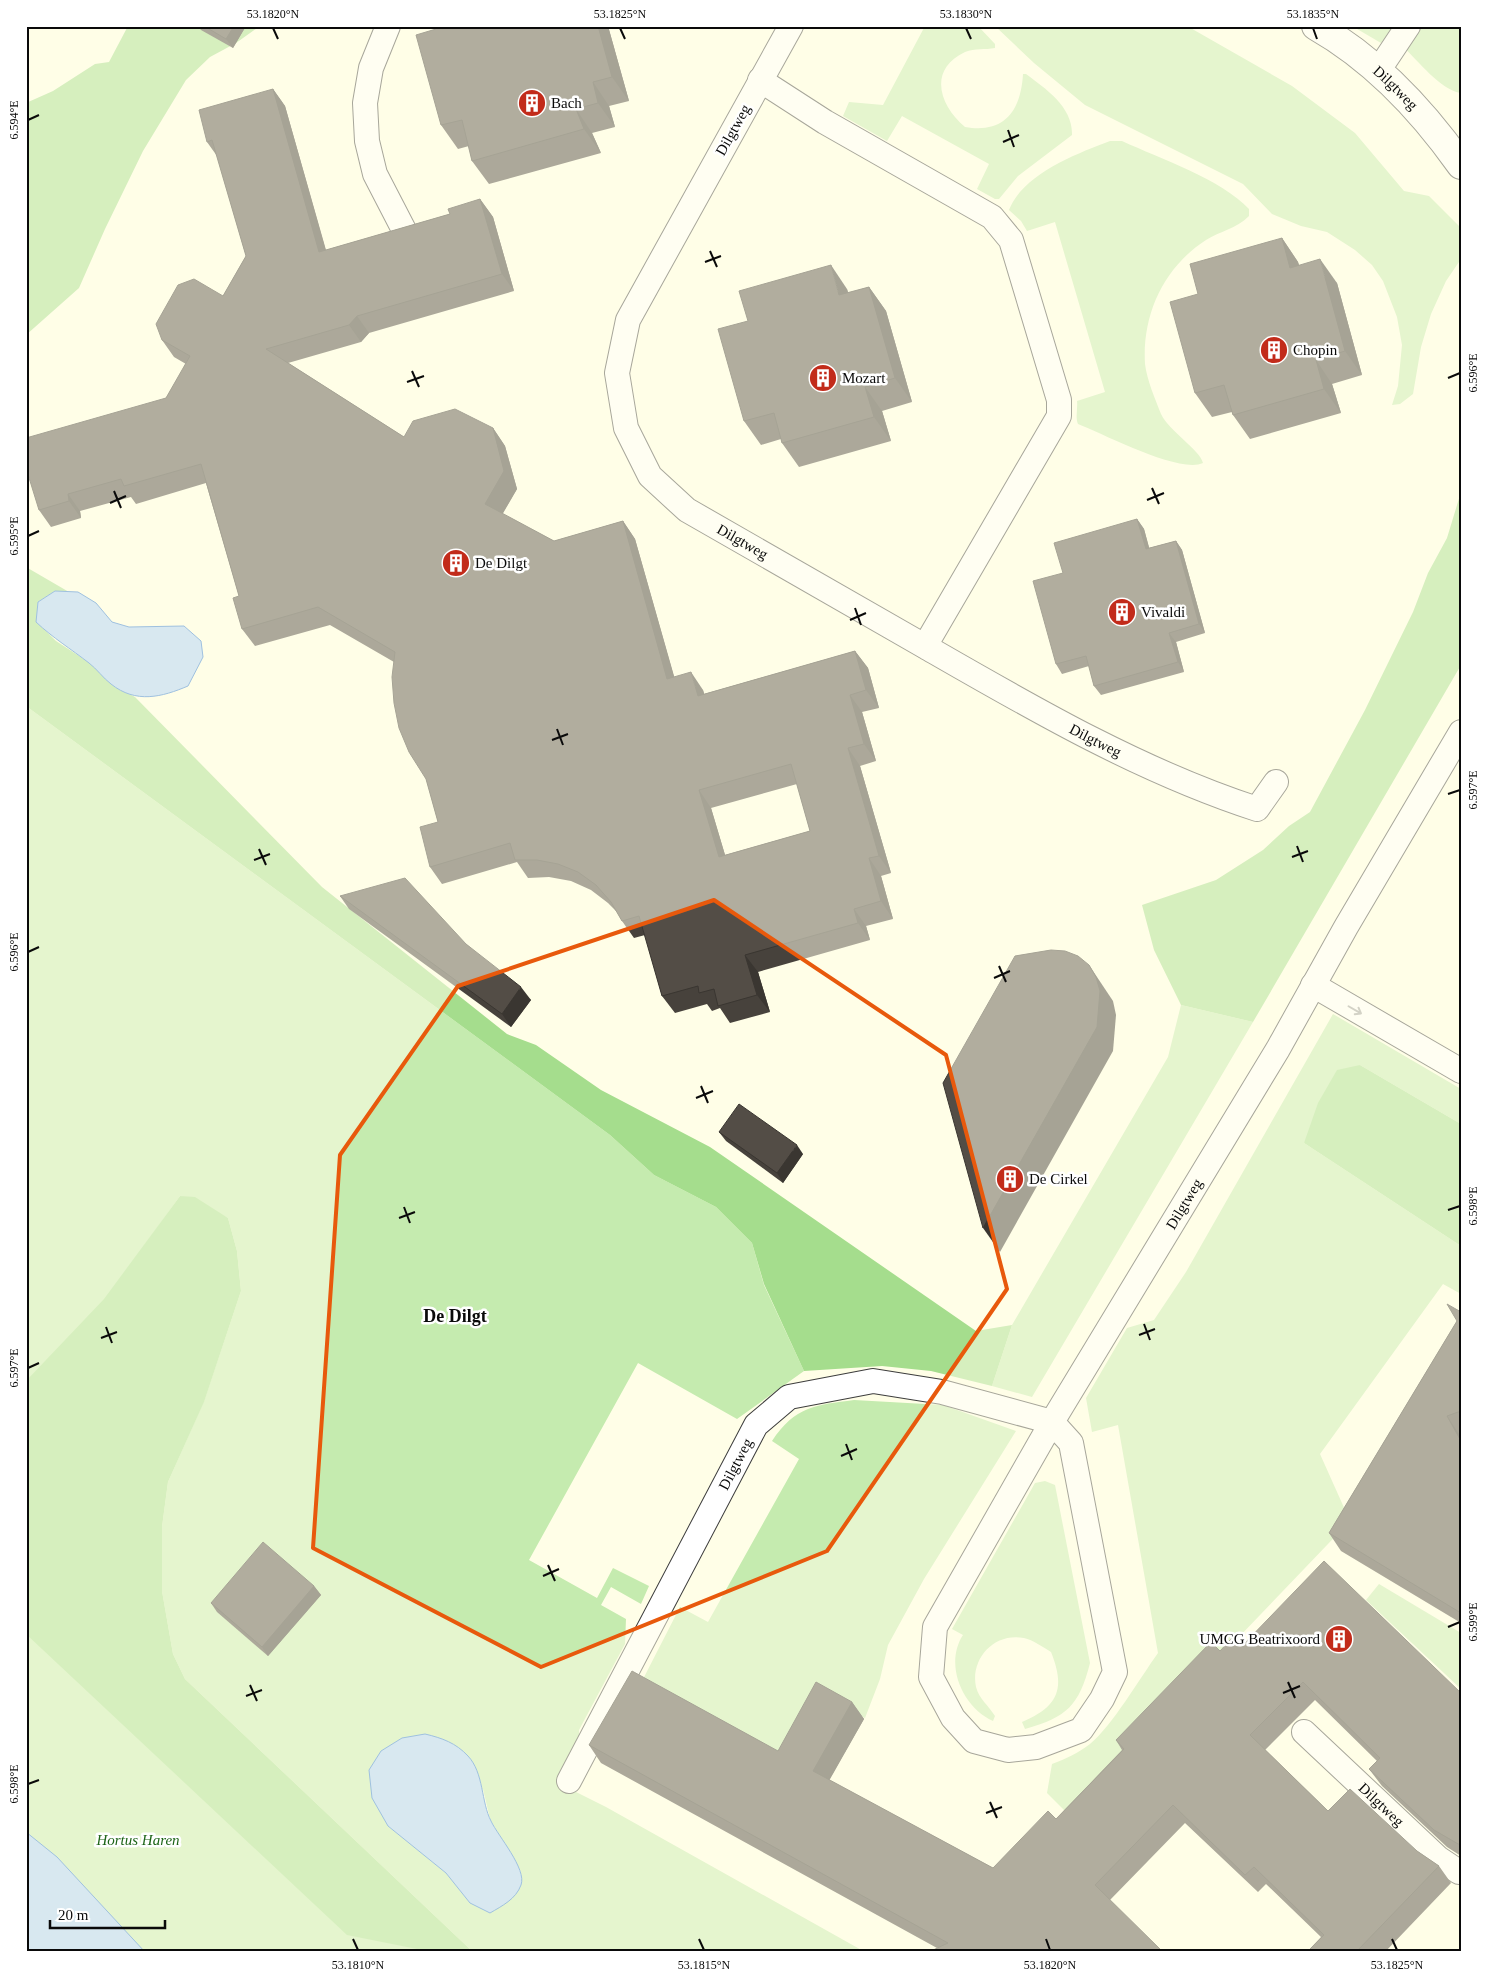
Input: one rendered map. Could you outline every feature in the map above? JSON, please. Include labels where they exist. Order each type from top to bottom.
[{"type":"street","name":"Dilgtweg","points":[[1316,26],[1331,35],[1378,71],[1432,127],[1460,160]]},
{"type":"lane","points":[[388,26],[371,68],[365,103],[367,141],[375,174],[405,232]]},
{"type":"lane","name":"Dilgtweg","points":[[791,26],[628,320],[617,374],[626,428],[650,476],[686,510],[994,686],[1110,748],[1208,793],[1257,809],[1276,782]]},
{"type":"lane","points":[[1378,71],[1408,26]]},
{"type":"lane","points":[[760,80],[825,122],[992,217],[1011,240],[1059,400],[1059,416],[925,646]]},
{"type":"lane","name":"Dilgtweg","points":[[569,1781],[756,1425],[789,1397],[873,1381],[942,1392],[1052,1422],[1071,1443],[1115,1672],[1102,1699],[1081,1730],[1036,1748],[1008,1750],[974,1741],[953,1718],[932,1677],[935,1627],[1052,1422],[1278,1049],[1313,985],[1461,732]]},
{"type":"lane","points":[[1313,985],[1461,1071]]},
{"type":"lane","name":"Dilgtweg","points":[[1304,1732],[1438,1858],[1459,1872],[1461,1870]]},
{"type":"highlighted area","points":[[714,900],[946,1055],[1007,1289],[827,1551],[541,1667],[313,1548],[340,1155],[458,986]]},
{"type":"green space","points":[[128,26],[260,26],[236,43],[210,57],[186,80],[143,151],[79,288],[26,335],[26,103],[53,91],[95,64],[109,62]]},
{"type":"green space","points":[[925,26],[978,26],[995,44],[995,48],[965,52],[945,68],[941,88],[944,99],[949,109],[965,127],[991,127],[1008,117],[1019,98],[1023,74],[1026,74],[1050,93],[1063,107],[1068,116],[1072,135],[1018,176],[999,199],[995,199],[977,189],[989,164],[902,116],[887,141],[843,116],[849,102],[883,105]]},
{"type":"green space","points":[[995,26],[1187,26],[1292,86],[1355,133],[1404,191],[1429,196],[1461,228],[1461,259],[1446,281],[1431,314],[1421,347],[1413,394],[1400,404],[1392,405],[1398,386],[1402,345],[1397,317],[1383,281],[1372,265],[1355,250],[1327,232],[1301,226],[1272,214],[1243,184],[1085,105],[1034,63]]},
{"type":"green space","points":[[1352,26],[1395,26],[1381,43]]},
{"type":"green space","points":[[1420,26],[1461,26],[1461,93],[1445,87],[1403,47]]},
{"type":"green space","points":[[1110,141],[1122,141],[1190,170],[1223,188],[1249,209],[1249,216],[1244,220],[1206,240],[1178,264],[1167,278],[1159,293],[1147,327],[1145,364],[1149,383],[1161,414],[1196,452],[1203,463],[1192,465],[1160,458],[1078,424],[1077,401],[1105,392],[1055,222],[1027,231],[1021,221],[1009,210],[1016,197],[1038,176],[1067,159]]},
{"type":"green space","points":[[1461,492],[1461,665],[1253,1022],[1181,1005],[1154,950],[1142,905],[1216,880],[1263,850],[1289,826],[1310,812],[1365,710],[1413,612],[1428,573],[1447,538]]},
{"type":"green space","points":[[26,567],[69,592],[55,591],[38,602],[37,622],[56,641],[90,663],[113,685],[135,697],[322,887],[507,1034],[536,1045],[601,1090],[710,1147],[976,1331],[1012,1325],[992,1386],[931,1371],[882,1366],[804,1371],[764,1284],[752,1243],[716,1207],[654,1175],[610,1135],[26,706]]},
{"type":"green space","points":[[26,706],[610,1135],[654,1175],[716,1207],[752,1243],[764,1285],[804,1371],[737,1419],[638,1363],[529,1560],[597,1598],[613,1568],[649,1586],[641,1604],[611,1587],[601,1605],[626,1619],[625,1644],[579,1730],[579,1751],[558,1783],[606,1807],[865,1952],[473,1952],[185,1679],[173,1654],[162,1591],[162,1527],[168,1482],[204,1401],[241,1291],[237,1251],[228,1218],[180,1196],[107,1297],[26,1391]],"holes":[[[483,1789],[490,1819],[521,1872],[521,1885],[470,1903],[446,1873],[388,1826]]]},
{"type":"green space","points":[[1181,1005],[1253,1022],[1032,1397],[992,1386],[1012,1325],[1168,1057]]},
{"type":"green space","points":[[1333,1014],[1461,1089],[1461,1124],[1360,1065],[1304,1143],[1461,1246],[1461,1294],[1443,1284],[1320,1454],[1350,1521],[1123,1758],[1076,1822],[1047,1793],[1052,1764],[1081,1750],[1098,1736],[1116,1714],[1158,1653],[1118,1425],[1092,1432],[1086,1398],[1127,1328],[1154,1320],[1186,1272]]},
{"type":"green space","points":[[1360,1065],[1461,1124],[1461,1246],[1304,1143],[1318,1103],[1337,1070]]},
{"type":"green space","points":[[180,1196],[195,1197],[228,1218],[237,1251],[241,1291],[204,1402],[168,1482],[162,1527],[162,1591],[173,1654],[185,1679],[473,1952],[432,1952],[347,1935],[26,1634],[26,1381],[104,1299]]},
{"type":"green space","points":[[854,1400],[943,1405],[1016,1431],[924,1579],[888,1645],[880,1679],[865,1718],[828,1698],[800,1772],[640,1685],[680,1607],[708,1622],[799,1459],[772,1441],[781,1429],[798,1414],[807,1409]]},
{"type":"green space","points":[[1045,1481],[1055,1485],[1090,1663],[1081,1690],[1069,1708],[1051,1720],[1025,1729],[1022,1722],[1044,1710],[1056,1695],[1058,1676],[1051,1652],[1027,1639],[1013,1637],[994,1643],[986,1650],[977,1667],[975,1677],[977,1691],[995,1716],[993,1721],[973,1706],[959,1684],[955,1659],[963,1635],[952,1629],[1035,1483]]},
{"type":"green space","points":[[1379,1584],[1461,1633],[1461,1689],[1366,1600]]},
{"type":"green space","name":"Hortus Haren","points":[[26,1620],[462,1952],[26,1952]]},
{"type":"water","points":[[55,591],[78,592],[96,603],[112,622],[129,627],[184,626],[201,641],[203,657],[188,686],[169,693],[149,697],[130,694],[111,684],[92,665],[36,622],[38,602]]},
{"type":"water","points":[[425,1734],[454,1744],[473,1763],[480,1779],[485,1805],[491,1821],[520,1870],[522,1878],[519,1890],[508,1902],[490,1913],[470,1903],[446,1873],[388,1826],[372,1798],[369,1770],[381,1751],[402,1738]]},
{"type":"water","points":[[26,1832],[57,1857],[145,1952],[26,1952]]},
{"type":"building","points":[[204,26],[234,26],[226,39]]},
{"type":"building","name":"Bach","points":[[435,26],[598,26],[612,77],[593,82],[598,103],[576,109],[584,129],[472,161],[462,120],[441,125],[416,35],[436,29]]},
{"type":"building","name":"De Dilgt","points":[[273,89],[319,252],[450,214],[448,209],[480,199],[502,274],[357,316],[349,325],[266,349],[404,437],[413,421],[455,409],[493,428],[504,471],[485,504],[554,541],[623,521],[667,679],[691,672],[698,696],[855,651],[866,690],[850,695],[864,744],[848,748],[879,856],[869,858],[881,901],[854,909],[858,923],[745,955],[757,995],[718,1006],[714,989],[699,993],[698,986],[662,996],[639,916],[622,921],[611,902],[596,885],[578,872],[558,864],[537,860],[515,860],[510,843],[430,867],[420,827],[438,822],[426,779],[409,752],[399,728],[394,703],[392,677],[395,652],[318,607],[242,629],[233,598],[239,596],[201,464],[124,486],[121,479],[68,494],[69,501],[39,510],[26,468],[26,438],[166,398],[190,356],[162,340],[156,324],[178,285],[194,279],[223,296],[246,256],[212,140],[207,142],[199,110]],"holes":[[[791,764],[810,831],[719,857],[699,790]]]},
{"type":"building","name":"Chopin","points":[[1282,238],[1290,268],[1320,259],[1345,351],[1316,360],[1324,389],[1233,415],[1224,385],[1195,393],[1170,302],[1198,294],[1190,264]]},
{"type":"building","name":"Mozart","points":[[831,265],[839,295],[869,287],[895,378],[865,387],[874,417],[782,443],[774,413],[744,421],[718,329],[748,321],[739,291]]},
{"type":"building","name":"Vivaldi","points":[[1137,519],[1146,549],[1176,541],[1199,624],[1169,633],[1178,662],[1094,686],[1086,656],[1056,664],[1033,581],[1063,573],[1054,543]]},
{"type":"building","points":[[405,878],[466,944],[521,987],[502,1014],[340,896]]},
{"type":"building","name":"De Cirkel","points":[[1051,950],[1065,951],[1078,956],[1089,965],[1096,977],[1100,991],[1097,1027],[983,1228],[943,1083],[1015,956]]},
{"type":"building","points":[[739,1104],[797,1145],[777,1173],[719,1132]]},
{"type":"building","points":[[1447,1304],[1461,1312],[1461,1411],[1447,1416],[1461,1441],[1461,1613],[1329,1533],[1457,1321]]},
{"type":"building","points":[[263,1542],[314,1586],[262,1647],[211,1603]]},
{"type":"building","name":"UMCG Beatrixoord","points":[[1324,1561],[1461,1693],[1460,1845],[1434,1830],[1369,1769],[1380,1758],[1303,1682],[1250,1735],[1328,1811],[1350,1789],[1417,1851],[1439,1866],[1356,1952],[1307,1952],[1324,1935],[1254,1867],[1245,1875],[1173,1805],[1095,1885],[1163,1952],[929,1952],[948,1943],[589,1745],[632,1671],[778,1751],[816,1682],[852,1702],[813,1771],[993,1868],[1048,1811],[1056,1819],[1124,1749],[1116,1740],[1211,1642],[1220,1651],[1233,1637],[1242,1646]]},
{"type":"place","name":"Bach","points":[[532,103]]},
{"type":"place","name":"Chopin","points":[[1274,350]]},
{"type":"place","name":"Mozart","points":[[823,378]]},
{"type":"place","name":"De Dilgt","points":[[456,563]]},
{"type":"place","name":"Vivaldi","points":[[1122,612]]},
{"type":"place","name":"De Cirkel","points":[[1010,1179]]},
{"type":"place","name":"UMCG Beatrixoord","points":[[1339,1639]]},
{"type":"district","name":"De Dilgt","points":[[455,1316]]}]
